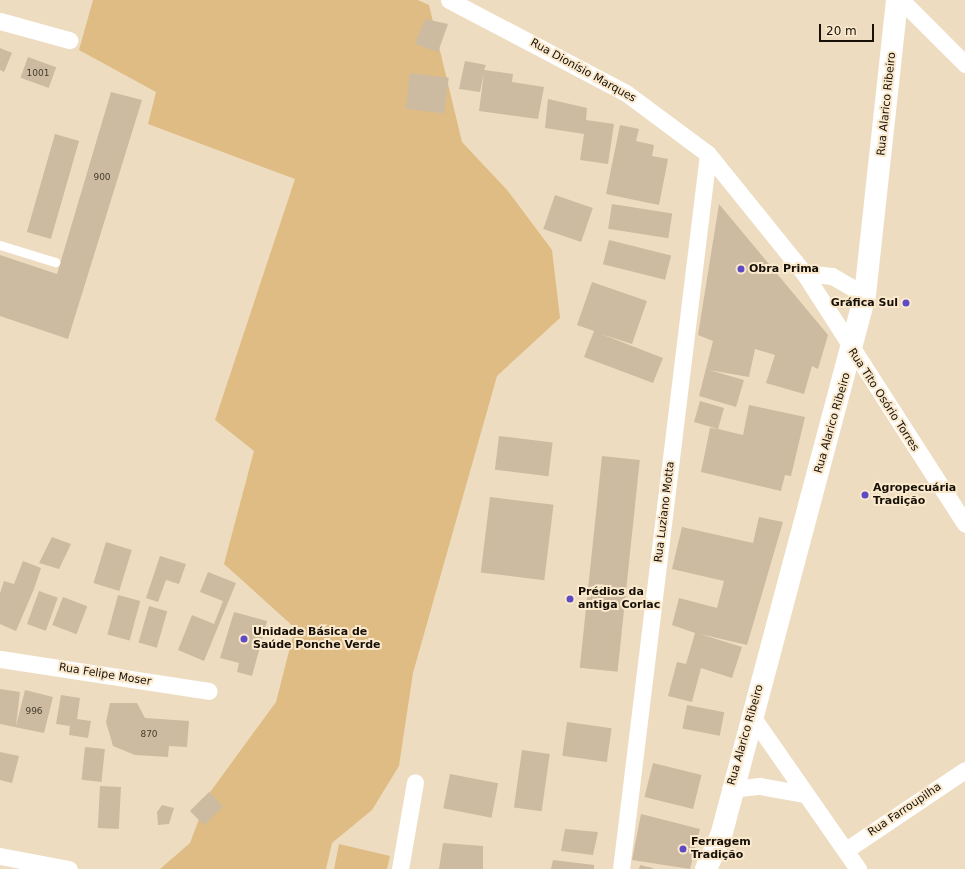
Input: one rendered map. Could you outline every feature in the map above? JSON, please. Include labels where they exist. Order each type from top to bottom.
[{"type":"main road","name":"Rua Alarico Ribeiro","points":[[706,869],[721,836],[730,790],[852,352],[865,295],[897,0]]},
{"type":"main road","name":"Rua Alarico Ribeiro","points":[[721,836],[723,869]]},
{"type":"street","name":"Rua Dionísio Marques","points":[[449,0],[626,93],[708,154]]},
{"type":"street","points":[[901,0],[965,64]]},
{"type":"street","points":[[0,21],[69,40]]},
{"type":"street","name":"Rua Tito Osório Torres","points":[[708,154],[804,273],[852,352],[965,524]]},
{"type":"street","name":"Rua Luziano Motta","points":[[621,869],[708,154]]},
{"type":"street","points":[[804,273],[832,276],[865,295]]},
{"type":"street","name":"Rua Felipe Moser","points":[[0,660],[209,691]]},
{"type":"street","points":[[752,714],[805,794],[858,869]]},
{"type":"street","name":"Rua Farroupilha","points":[[846,850],[965,770]]},
{"type":"street","points":[[400,869],[416,782]]},
{"type":"street","points":[[730,790],[760,786],[805,794]]},
{"type":"street","points":[[0,856],[69,869]]},
{"type":"lane","points":[[0,245],[55,262]]},
{"type":"shaded area","points":[[93,0],[418,0],[429,5],[462,142],[508,191],[552,250],[560,318],[497,376],[413,673],[399,766],[372,810],[332,843],[326,869],[160,869],[190,843],[208,795],[276,702],[295,628],[224,564],[254,451],[215,420],[295,179],[148,124],[156,92],[79,50]]},
{"type":"shaded area","points":[[339,844],[390,856],[387,869],[334,869]]},
{"type":"building","points":[[425,19],[448,24],[438,52],[415,44]]},
{"type":"building","points":[[0,48],[12,53],[4,72],[0,70]]},
{"type":"building","points":[[28,57],[56,67],[49,88],[20,78]]},
{"type":"building","points":[[465,61],[486,65],[484,70],[513,74],[512,82],[544,87],[538,119],[479,111],[484,73],[480,92],[459,89]]},
{"type":"building","points":[[410,73],[449,78],[444,113],[406,109]]},
{"type":"building","points":[[111,92],[142,100],[68,339],[0,316],[0,255],[57,274]]},
{"type":"building","points":[[548,99],[587,108],[586,120],[614,124],[608,164],[580,160],[584,134],[545,128]]},
{"type":"building","points":[[620,125],[639,129],[636,141],[654,145],[652,156],[668,159],[659,205],[606,194]]},
{"type":"building","points":[[55,134],[79,141],[51,239],[27,232]]},
{"type":"building","points":[[555,195],[593,208],[581,242],[543,229]]},
{"type":"building","points":[[612,204],[672,214],[668,238],[608,229]]},
{"type":"building","name":"Obra Prima","points":[[719,204],[828,335],[818,369],[812,366],[804,394],[766,383],[775,355],[755,349],[749,377],[709,370],[744,380],[736,407],[699,396],[713,341],[698,335]]},
{"type":"building","points":[[609,240],[671,255],[665,280],[603,264]]},
{"type":"building","points":[[592,282],[647,301],[632,344],[601,334],[663,358],[653,383],[584,357],[594,331],[577,325]]},
{"type":"building","points":[[700,401],[724,408],[718,429],[694,422]]},
{"type":"building","points":[[749,405],[805,417],[791,476],[785,475],[781,491],[701,472],[710,428],[743,435]]},
{"type":"building","points":[[499,436],[553,443],[548,476],[495,470]]},
{"type":"building","points":[[602,456],[640,460],[618,672],[580,668]]},
{"type":"building","points":[[490,497],[554,505],[544,580],[481,572]]},
{"type":"building","points":[[759,517],[783,522],[747,645],[700,634],[742,647],[732,678],[701,668],[692,702],[668,696],[677,662],[686,664],[695,633],[672,625],[679,598],[717,608],[724,581],[672,569],[682,527],[753,543]]},
{"type":"building","points":[[52,537],[71,544],[59,569],[39,563]]},
{"type":"building","points":[[106,542],[132,550],[119,591],[93,583]]},
{"type":"building","points":[[160,556],[186,564],[179,584],[166,580],[158,602],[146,598]]},
{"type":"building","points":[[23,561],[41,568],[34,589],[16,631],[0,624],[0,593],[4,581],[14,584]]},
{"type":"building","points":[[208,572],[236,583],[204,661],[178,650],[192,615],[214,624],[223,601],[200,592]]},
{"type":"building","points":[[39,591],[58,598],[46,631],[27,624]]},
{"type":"building","points":[[118,595],[140,601],[130,641],[107,635]]},
{"type":"building","points":[[63,597],[87,606],[77,634],[52,625]]},
{"type":"building","points":[[149,606],[167,611],[157,648],[139,643]]},
{"type":"building","name":"Unidade Básica de Saúde Ponche Verde","points":[[234,612],[267,621],[252,676],[237,672],[239,663],[220,658]]},
{"type":"building","points":[[0,689],[20,692],[16,726],[25,690],[53,697],[44,733],[0,724]]},
{"type":"building","points":[[61,695],[80,698],[77,719],[91,721],[88,738],[69,735],[70,726],[56,724]]},
{"type":"building","points":[[110,703],[137,703],[145,718],[189,721],[187,747],[169,746],[168,757],[135,755],[113,746],[106,722]]},
{"type":"building","points":[[687,705],[724,712],[720,736],[682,729]]},
{"type":"building","points":[[567,722],[612,728],[607,762],[562,756]]},
{"type":"building","points":[[85,747],[105,749],[101,782],[82,780]]},
{"type":"building","points":[[522,750],[550,754],[542,811],[514,807]]},
{"type":"building","points":[[0,752],[19,756],[12,783],[0,780]]},
{"type":"building","points":[[653,763],[702,775],[693,809],[645,797]]},
{"type":"building","points":[[450,774],[498,783],[491,818],[443,808]]},
{"type":"building","points":[[100,786],[121,787],[119,829],[98,828]]},
{"type":"building","points":[[209,792],[223,806],[204,825],[190,811]]},
{"type":"building","points":[[162,805],[174,808],[169,824],[158,825],[157,812]]},
{"type":"building","points":[[641,814],[700,829],[690,869],[632,860]]},
{"type":"building","points":[[565,829],[598,832],[593,855],[561,851]]},
{"type":"building","points":[[443,843],[483,846],[483,869],[439,869]]},
{"type":"building","points":[[553,860],[594,865],[594,869],[551,869]]},
{"type":"building","points":[[640,865],[653,868],[653,869],[639,869]]},
{"type":"place","name":"Obra Prima","points":[[741,269]]},
{"type":"place","name":"Gráfica Sul","points":[[906,303]]},
{"type":"place","name":"Agropecuária Tradição","points":[[865,495]]},
{"type":"place","name":"Prédios da antiga Corlac","points":[[570,599]]},
{"type":"place","name":"Unidade Básica de Saúde Ponche Verde","points":[[244,639]]},
{"type":"place","name":"Ferragem Tradição","points":[[683,849]]}]
